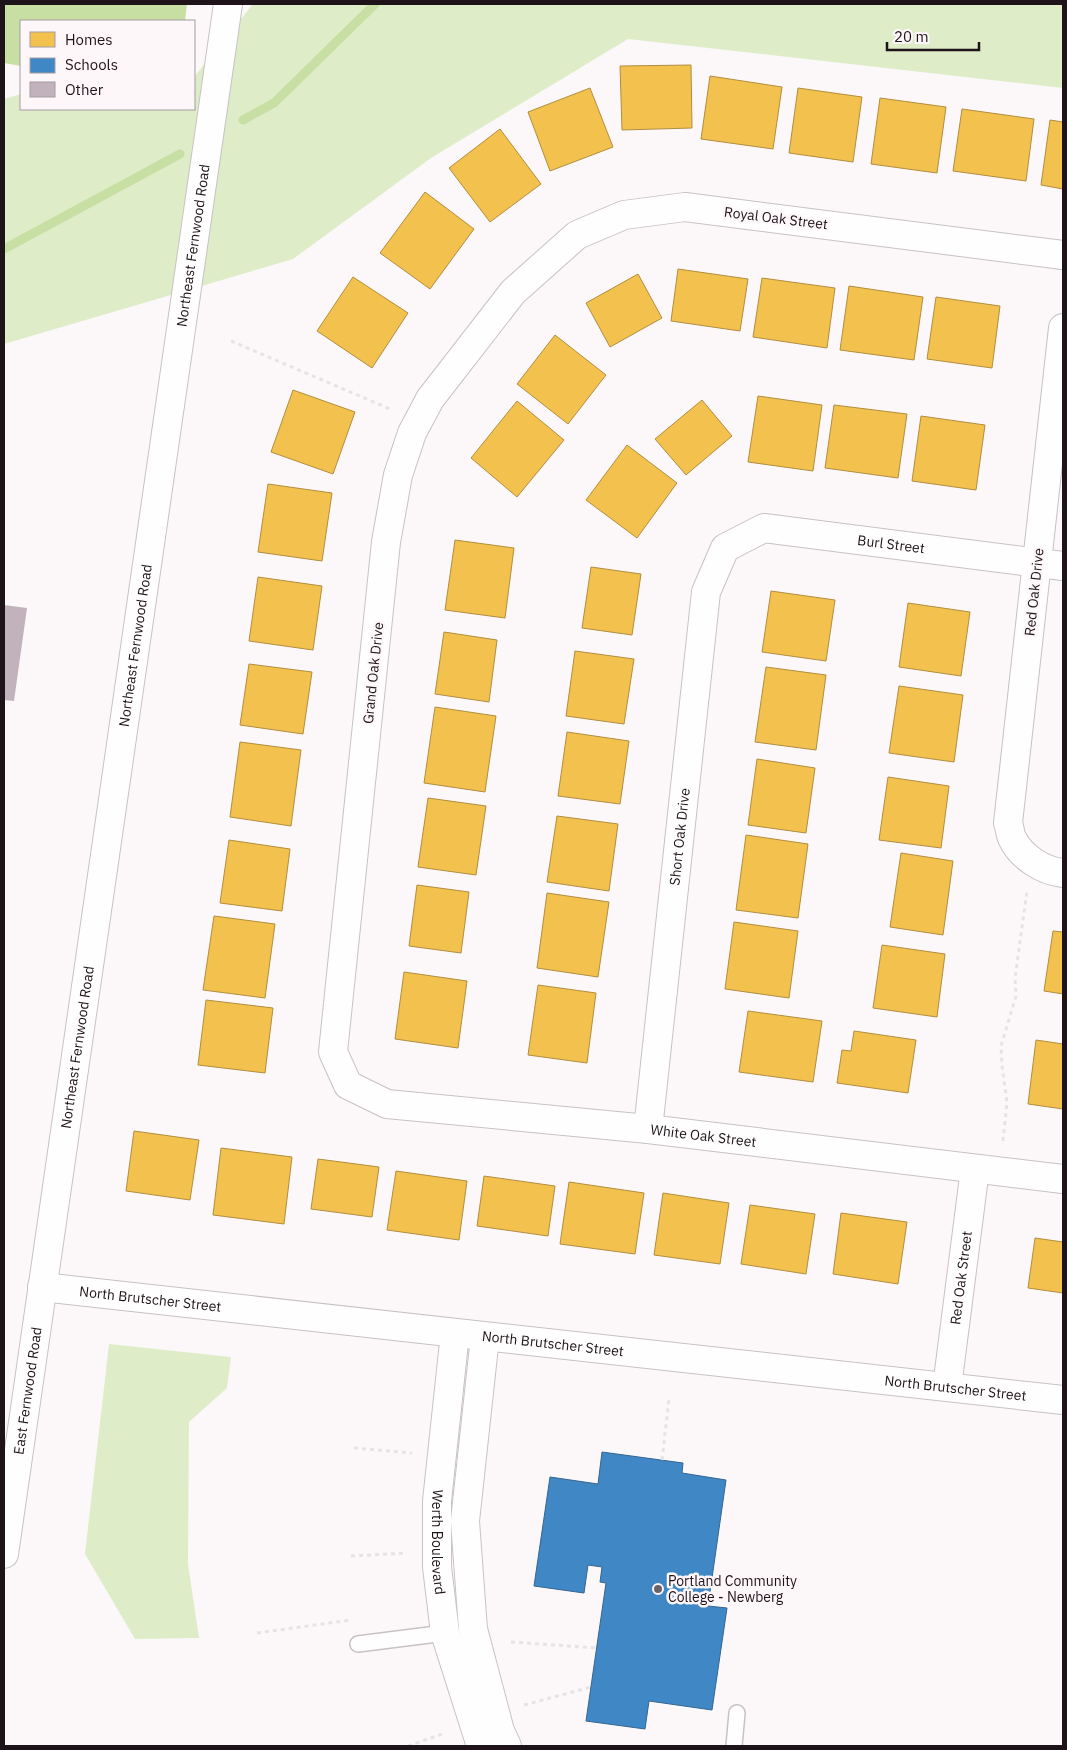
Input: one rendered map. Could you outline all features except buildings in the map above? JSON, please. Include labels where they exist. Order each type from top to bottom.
[{"type":"street","name":"Northeast Fernwood Road","points":[[42,1287],[228,4]]},
{"type":"street","name":"Royal Oak Street","points":[[513,292],[577,235],[624,216],[685,207],[1063,255]]},
{"type":"street","name":"Grand Oak Drive","points":[[348,1085],[333,1052],[384,562],[398,475],[412,433],[430,399],[513,292]]},
{"type":"street","name":"Red Oak Drive","points":[[1041,864],[1012,838],[1008,823],[1050,565],[1063,328]]},
{"type":"street","name":"Burl Street","points":[[725,548],[764,528],[1050,565]]},
{"type":"street","name":"Short Oak Drive","points":[[648,1129],[706,592],[725,548]]},
{"type":"street","name":"White Oak Street","points":[[348,1085],[387,1104],[648,1129],[1063,1179]]},
{"type":"street","name":"Red Oak Street","points":[[947,1387],[987,1171]]},
{"type":"street","name":"North Brutscher Street","points":[[42,1287],[1063,1400]]},
{"type":"street","name":"East Fernwood Road","points":[[4,1554],[42,1287]]},
{"type":"street","name":"Werth Boulevard","points":[[455,1333],[437,1501],[437,1567],[445,1633],[481,1746]]},
{"type":"street","name":"Werth Boulevard","points":[[486,1337],[465,1521],[473,1629],[500,1731],[507,1746]]},
{"type":"lane","points":[[358,1644],[445,1633]]},
{"type":"lane","points":[[734,1746],[737,1713]]},
{"type":"path","points":[[231,341],[418,422]]},
{"type":"path","points":[[987,1171],[1007,1102],[1002,1066],[1002,1046],[1016,996],[1015,978],[1026,894],[1041,864]]},
{"type":"path","points":[[662,1460],[670,1399]]},
{"type":"path","points":[[354,1448],[420,1453]]},
{"type":"path","points":[[351,1556],[408,1553]]},
{"type":"path","points":[[257,1633],[355,1619]]},
{"type":"path","points":[[510,1642],[597,1648]]},
{"type":"path","points":[[520,1706],[591,1687]]},
{"type":"path","points":[[408,1746],[451,1731]]},
{"type":"shaded area","points":[[4,4],[187,4],[185,20],[20,20],[20,66],[4,63]]},
{"type":"shaded area","points":[[253,4],[1063,4],[1063,88],[628,39],[431,158],[293,259],[4,344],[4,99],[20,94],[20,110],[195,110],[195,76]]},
{"type":"shaded area","points":[[109,1344],[231,1357],[227,1388],[189,1422],[188,1564],[199,1638],[135,1639],[85,1554]]},
{"type":"waterway","points":[[243,120],[274,103],[375,4]]},
{"type":"waterway","points":[[4,249],[180,154]]},
{"type":"place","name":"Portland Community College - Newberg","points":[[658,1589]]}]
